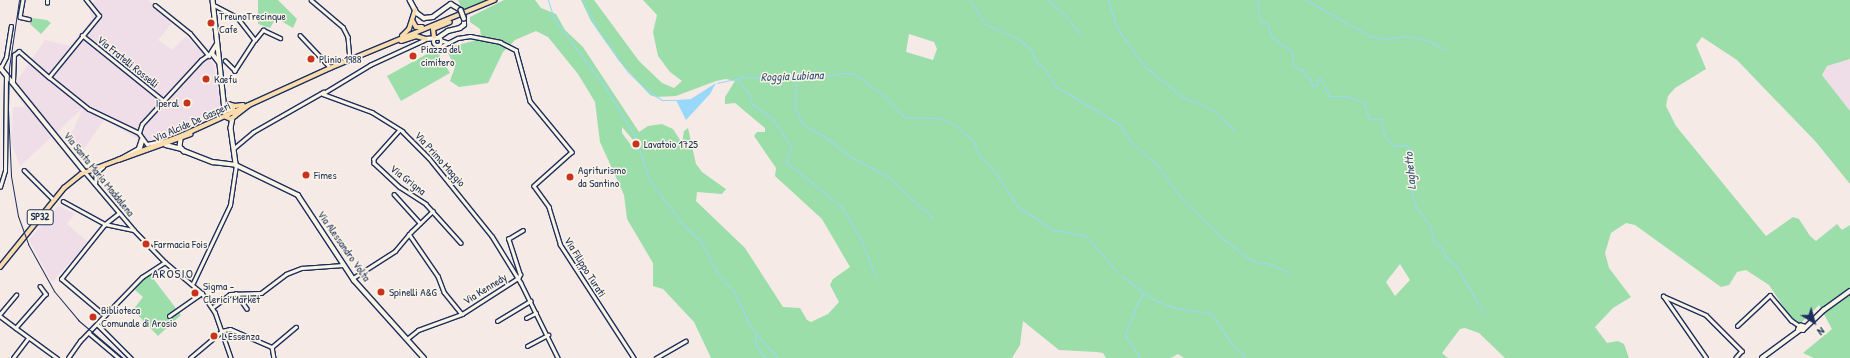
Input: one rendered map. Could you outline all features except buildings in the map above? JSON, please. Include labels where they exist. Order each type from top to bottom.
[{"type":"main road","name":"SP32","points":[[396,41],[494,0]]},
{"type":"main road","points":[[396,41],[407,32],[415,10]]},
{"type":"main road","points":[[439,38],[433,29],[458,15]]},
{"type":"main road","points":[[412,20],[418,28],[449,19]]},
{"type":"main road","points":[[396,41],[416,36],[426,39]]},
{"type":"main road","name":"Via Alcide De Gasperi","points":[[121,159],[138,150],[182,137],[226,114],[234,113],[330,68],[396,41]]},
{"type":"main road","points":[[226,101],[235,106],[249,105]]},
{"type":"main road","points":[[226,114],[234,113]]},
{"type":"main road","name":"Via Alcide De Gasperi","points":[[0,267],[69,183],[85,172],[166,145],[226,114]]},
{"type":"street","points":[[23,0],[20,17],[29,19]]},
{"type":"street","points":[[49,78],[82,35],[99,16],[86,0]]},
{"type":"street","points":[[139,133],[142,124],[205,57],[214,53],[218,42],[213,0]]},
{"type":"street","points":[[311,0],[343,27],[348,37],[350,60]]},
{"type":"street","points":[[233,149],[253,132],[324,92],[426,39],[439,38],[461,27],[464,18],[456,5],[450,5],[436,16],[427,18],[415,10],[410,0]]},
{"type":"street","points":[[155,5],[204,47],[214,53],[220,64],[226,101],[226,114]]},
{"type":"street","points":[[214,5],[233,15],[255,40]]},
{"type":"street","points":[[0,67],[6,57],[11,26]]},
{"type":"street","points":[[225,61],[235,71],[263,30],[280,38]]},
{"type":"street","name":"Via Fratelli Rosselli","points":[[82,35],[164,101]]},
{"type":"street","points":[[300,35],[330,68]]},
{"type":"street","name":"Via Filippo Turati","points":[[450,43],[470,36],[500,42],[514,48],[519,56],[530,101],[572,151],[534,186],[549,208],[560,244],[634,358]]},
{"type":"street","points":[[439,38],[450,43]]},
{"type":"street","points":[[434,45],[439,38]]},
{"type":"street","points":[[439,38],[440,46]]},
{"type":"street","points":[[426,39],[434,45],[440,46],[450,43]]},
{"type":"street","points":[[13,82],[14,55],[19,51],[49,78],[89,109],[139,133],[142,138],[138,150]]},
{"type":"street","name":"Via Santa Maria Maddalena","points":[[0,67],[118,214],[165,262],[193,283],[202,293],[213,307],[231,358]]},
{"type":"street","points":[[0,187],[6,171],[4,122],[6,74]]},
{"type":"street","name":"Via Primo Maggio","points":[[324,92],[327,97],[372,112],[400,130],[429,158],[492,236],[518,278]]},
{"type":"street","points":[[193,283],[230,205],[236,165],[233,149],[234,113],[226,101]]},
{"type":"street","points":[[0,120],[4,122]]},
{"type":"street","name":"Via Grigna","points":[[400,130],[374,161],[400,187],[433,211],[460,243]]},
{"type":"street","points":[[182,137],[182,149]]},
{"type":"street","name":"Via Alcide De Gasperi","points":[[142,138],[149,145],[182,137]]},
{"type":"street","name":"Via Alessandro Volta","points":[[166,145],[182,149],[213,162],[236,165],[298,195],[353,278],[424,358]]},
{"type":"street","points":[[95,185],[96,173],[107,164]]},
{"type":"street","points":[[24,170],[54,200]]},
{"type":"street","points":[[394,194],[420,223]]},
{"type":"street","points":[[63,201],[105,224],[134,230]]},
{"type":"street","points":[[353,278],[395,251],[409,234],[433,211]]},
{"type":"street","points":[[105,316],[61,279],[105,224],[118,214]]},
{"type":"street","name":"Via Kennedy","points":[[407,339],[418,330],[462,314],[518,278],[520,275],[508,239],[523,230]]},
{"type":"street","points":[[409,234],[438,276],[444,292],[462,314]]},
{"type":"street","points":[[68,358],[88,332],[142,276],[165,262]]},
{"type":"street","points":[[213,307],[230,294],[261,293],[286,274],[302,268],[343,265]]},
{"type":"street","points":[[518,278],[548,335],[558,358]]},
{"type":"street","points":[[16,328],[46,294],[40,286]]},
{"type":"street","points":[[1762,358],[1850,291]]},
{"type":"street","points":[[169,316],[202,293]]},
{"type":"street","points":[[236,293],[248,309]]},
{"type":"street","points":[[16,295],[0,315],[28,338],[57,358]]},
{"type":"street","points":[[1737,326],[1770,295],[1791,320],[1801,328]]},
{"type":"street","points":[[1706,358],[1662,296],[1666,296],[1706,315],[1742,351],[1736,358]]},
{"type":"street","points":[[497,321],[530,301]]},
{"type":"street","points":[[526,318],[536,313]]},
{"type":"street","points":[[97,324],[131,358]]},
{"type":"street","points":[[272,347],[296,327]]},
{"type":"street","points":[[190,358],[222,331],[230,329],[272,347]]},
{"type":"street","points":[[88,332],[119,358]]},
{"type":"street","points":[[527,346],[548,335]]},
{"type":"street","points":[[13,358],[28,338]]},
{"type":"street","points":[[656,358],[685,341]]},
{"type":"street","points":[[272,347],[274,358]]},
{"type":"shaded area","points":[[96,0],[148,0],[172,23],[158,40],[172,50],[186,36],[214,65],[222,113],[149,145],[104,120],[84,149],[68,141],[83,108],[20,166],[11,142],[13,107],[25,107],[12,88],[45,40],[70,46],[92,19],[89,9]]},
{"type":"shaded area","points":[[1850,59],[1850,111],[1822,75],[1827,66]]},
{"type":"shaded area","points":[[58,206],[75,214],[67,224],[88,242],[52,282],[29,240]]},
{"type":"green space","points":[[258,0],[278,0],[297,19],[293,28],[276,18],[270,28],[258,24]]},
{"type":"green space","points":[[458,0],[490,0],[463,11]]},
{"type":"green space","points":[[504,0],[535,0],[541,8],[556,14],[565,30],[583,47],[639,132],[648,126],[662,124],[673,129],[682,143],[684,131],[688,128],[696,164],[702,172],[726,189],[722,194],[697,192],[696,201],[745,248],[783,307],[800,308],[807,320],[811,322],[828,314],[839,302],[830,285],[833,279],[850,267],[822,219],[775,176],[776,168],[754,136],[757,132],[765,132],[765,128],[735,103],[725,104],[725,97],[735,81],[726,79],[716,81],[676,96],[656,97],[650,95],[619,61],[591,21],[581,0],[594,0],[639,61],[662,83],[674,88],[682,81],[670,72],[658,56],[653,32],[657,15],[643,0],[1850,0],[1850,59],[1827,66],[1822,75],[1850,111],[1850,184],[1816,142],[1737,60],[1702,37],[1696,45],[1706,69],[1675,88],[1668,96],[1666,106],[1676,126],[1766,236],[1793,217],[1799,219],[1810,236],[1816,241],[1837,224],[1842,230],[1850,225],[1850,358],[1814,358],[1803,353],[1832,329],[1819,305],[1797,327],[1769,285],[1746,270],[1737,272],[1729,285],[1721,287],[1635,225],[1626,223],[1611,233],[1605,253],[1609,268],[1631,297],[1613,308],[1595,327],[1607,343],[1618,341],[1624,344],[1629,358],[1505,358],[1479,333],[1465,328],[1460,329],[1442,353],[1448,358],[1184,358],[1178,354],[1171,358],[1106,358],[1103,353],[1059,350],[1023,321],[1020,345],[1012,358],[711,358],[694,322],[663,289],[653,286],[653,263],[627,219],[624,195],[600,142],[595,102],[578,74],[548,37],[536,31],[515,40],[503,52],[488,83],[459,87],[450,81],[455,67],[448,53],[450,47],[473,41],[481,35],[480,29],[470,22],[470,17]],"holes":[[[909,34],[934,42],[937,49],[933,60],[906,52]],[[622,127],[633,140],[641,141],[641,143],[636,146],[631,145],[622,133]],[[1400,264],[1410,280],[1395,296],[1386,282]]]},
{"type":"green space","points":[[32,18],[47,20],[51,23],[41,34],[30,24]]},
{"type":"green space","points":[[436,49],[450,73],[401,101],[387,76]]},
{"type":"green space","points":[[149,273],[181,315],[158,336],[133,310],[143,297],[135,290]]},
{"type":"water","points":[[716,83],[710,94],[686,120],[676,100],[691,99]]},
{"type":"waterway","points":[[548,0],[554,19],[603,84],[638,141]]},
{"type":"waterway","name":"Roggia Lubiana","points":[[583,0],[597,29],[628,72],[648,91],[662,100],[679,100]]},
{"type":"waterway","points":[[970,0],[985,24],[1018,39],[1031,49],[1037,63],[1044,68],[1055,86],[1119,124],[1130,141],[1157,165],[1184,201],[1221,237],[1252,261],[1270,264],[1289,273]]},
{"type":"waterway","points":[[1048,0],[1065,15],[1080,34]]},
{"type":"waterway","points":[[1108,0],[1117,28],[1144,66],[1181,96],[1214,111],[1234,130]]},
{"type":"waterway","name":"Laghetto","points":[[1257,0],[1260,22],[1267,23],[1271,36],[1292,52],[1293,67],[1302,69],[1305,76],[1310,78],[1312,86],[1317,85],[1317,80],[1320,78],[1329,96],[1346,96],[1364,102],[1369,119],[1381,119],[1384,134],[1393,146],[1407,145],[1410,154],[1407,165],[1411,176],[1409,185],[1416,207],[1431,228],[1434,242],[1442,248],[1445,257],[1456,266],[1484,313]]},
{"type":"waterway","points":[[1306,0],[1370,36],[1384,39],[1406,36],[1427,40],[1446,50]]},
{"type":"waterway","name":"Roggia Lubiana","points":[[717,83],[742,77],[815,78],[844,73],[855,74],[887,98],[904,117],[938,118],[954,124],[973,141],[980,156],[996,173],[1018,207],[1053,230],[1086,236],[1118,273]]},
{"type":"waterway","points":[[796,77],[795,107],[803,125],[828,139],[851,157],[888,177],[933,218]]},
{"type":"waterway","points":[[736,78],[749,94],[752,104],[772,118],[791,146],[786,162],[841,206],[861,239],[875,276]]},
{"type":"waterway","points":[[638,146],[649,180],[684,226],[700,240],[718,274],[735,293],[749,325],[778,358]]},
{"type":"waterway","name":"Roggia Lubiana","points":[[1122,276],[1152,299],[1175,308],[1212,314],[1231,343],[1246,358]]},
{"type":"waterway","points":[[1140,358],[1125,335],[1137,303],[1143,294]]},
{"type":"waterway","points":[[756,334],[755,341],[759,351],[768,358]]},
{"type":"railway","points":[[19,0],[9,68],[8,109],[11,176],[18,216],[28,244],[54,291],[78,320],[123,358]]},
{"type":"place","name":"TreunoTrecinque Cafe","points":[[211,23]]},
{"type":"place","name":"Piazza del cimitero","points":[[413,56]]},
{"type":"place","name":"Plinio 1988","points":[[311,59]]},
{"type":"place","name":"Kaefu","points":[[206,79]]},
{"type":"place","name":"Iperal","points":[[187,103]]},
{"type":"place","name":"Lavatoio 1725","points":[[636,144]]},
{"type":"place","name":"Fimes","points":[[306,175]]},
{"type":"place","name":"Agriturismo da Santino","points":[[570,177]]},
{"type":"place","name":"Farmacia Fois","points":[[146,244]]},
{"type":"place","name":"Spinelli A&G","points":[[381,292]]},
{"type":"place","name":"Sigma - Clerici Market","points":[[195,293]]},
{"type":"place","name":"Biblioteca Comunale di Arosio","points":[[93,317]]},
{"type":"place","name":"L'Essenza","points":[[214,336]]},
{"type":"district","name":"AROSIO","points":[[173,273]]}]
